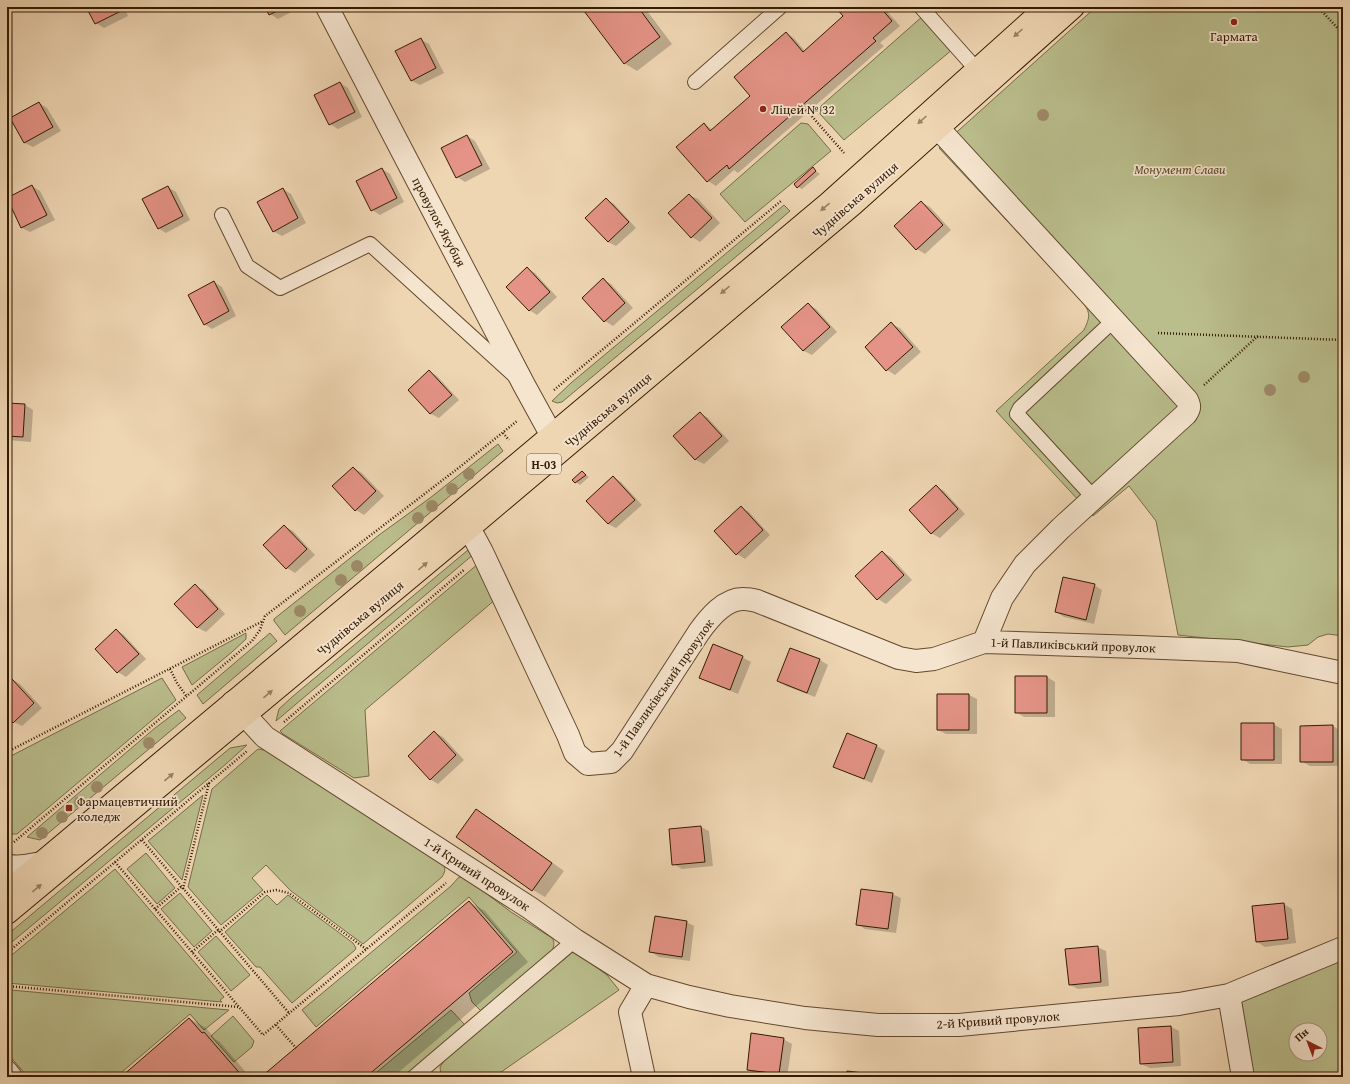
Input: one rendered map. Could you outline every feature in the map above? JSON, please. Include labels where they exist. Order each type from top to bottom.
[{"type":"main road","name":"Чуднівська вулиця","points":[[7,913],[238,708],[552,436],[843,191],[1047,7]]},
{"type":"main road","name":"Чуднівська вулиця","points":[[7,892],[238,708],[469,528],[853,204],[1073,7]]},
{"type":"street","name":"провулок Якубця","points":[[327,7],[552,436]]},
{"type":"street","points":[[938,128],[1190,404],[1190,409],[1186,414],[1061,528],[1025,564],[1002,598],[984,642]]},
{"type":"street","name":"1-й Павликівський провулок","points":[[469,528],[482,552],[568,735],[575,753],[588,764],[611,762],[622,751],[708,619],[726,604],[743,599],[757,601],[898,658],[916,661],[934,659],[984,642],[1238,651],[1343,673]]},
{"type":"street","name":"1-й Кривий провулок","points":[[238,708],[265,737],[530,908],[575,940],[646,985]]},
{"type":"street","points":[[9,855],[12,866],[25,866],[42,863]]},
{"type":"street","name":"2-й Кривий провулок","points":[[646,985],[689,997],[730,1006],[805,1018],[878,1025],[959,1025],[1179,1004],[1229,995],[1343,948]]},
{"type":"street","points":[[644,1077],[630,1012],[646,985]]},
{"type":"street","points":[[1229,995],[1243,1077]]},
{"type":"street","points":[[7,1072],[11,1077]]},
{"type":"lane","points":[[695,82],[780,7]]},
{"type":"lane","points":[[921,7],[978,70]]},
{"type":"lane","points":[[222,215],[247,266],[280,288],[370,244],[524,385]]},
{"type":"lane","points":[[1094,498],[1017,414],[1017,411],[1120,326]]},
{"type":"lane","points":[[414,1077],[575,940]]},
{"type":"path","points":[[1318,7],[1343,34]]},
{"type":"path","points":[[802,105],[844,153]]},
{"type":"path","points":[[552,393],[781,201]]},
{"type":"path","points":[[1120,326],[1258,336],[1343,340]]},
{"type":"path","points":[[1187,400],[1258,336]]},
{"type":"path","points":[[9,855],[252,641],[260,630],[265,616],[519,420]]},
{"type":"path","points":[[503,433],[512,444]]},
{"type":"path","points":[[283,722],[471,564]]},
{"type":"path","points":[[7,752],[263,621]]},
{"type":"path","points":[[170,669],[177,683],[187,697]]},
{"type":"path","points":[[7,953],[248,750]]},
{"type":"path","points":[[155,909],[182,888],[209,783]]},
{"type":"path","points":[[142,840],[289,1013]]},
{"type":"path","points":[[115,862],[263,1035],[443,886],[450,879],[459,862]]},
{"type":"path","points":[[192,952],[265,892],[276,890],[289,893],[366,949]]},
{"type":"path","points":[[7,986],[240,1007]]},
{"type":"path","points":[[276,1025],[296,1048]]},
{"type":"green space","name":"Монумент Слави","points":[[1096,7],[1343,7],[1343,636],[1328,634],[1318,637],[1308,645],[1288,647],[1178,635],[1156,521],[1129,486],[1093,516],[996,411],[1084,330],[1089,315],[1082,301],[939,148]]},
{"type":"green space","points":[[924,15],[953,49],[844,140],[820,114],[821,106]]},
{"type":"green space","points":[[801,123],[808,124],[831,151],[745,222],[720,194]]},
{"type":"green space","points":[[784,205],[790,211],[768,230],[562,402],[557,403],[552,401],[571,383]]},
{"type":"green space","points":[[498,444],[503,451],[285,635],[274,619],[379,535],[430,498]]},
{"type":"green space","points":[[468,550],[474,554],[276,721],[279,709],[292,697]]},
{"type":"green space","points":[[479,563],[496,599],[365,710],[369,776],[354,778],[280,731]]},
{"type":"green space","points":[[246,633],[246,639],[192,685],[182,667]]},
{"type":"green space","points":[[270,633],[277,641],[203,704],[197,695]]},
{"type":"green space","points":[[162,678],[176,700],[17,834],[7,834],[7,758]]},
{"type":"green space","points":[[179,710],[186,718],[40,840],[27,837],[155,728]]},
{"type":"green space","points":[[247,745],[7,946],[7,935],[230,748]]},
{"type":"green space","points":[[258,749],[264,750],[443,863],[445,870],[442,877],[363,944],[291,891],[266,865],[252,878],[263,890],[221,925],[188,887],[212,789]]},
{"type":"green space","points":[[203,795],[182,880],[148,841]]},
{"type":"green space","points":[[146,853],[175,888],[157,904],[127,869]]},
{"type":"green space","points":[[115,869],[224,997],[220,1000],[222,1002],[7,983],[7,959]]},
{"type":"green space","points":[[459,877],[464,877],[511,912],[552,938],[554,944],[552,951],[481,1011],[472,1002],[469,993],[517,952],[469,897],[316,1027],[302,1010],[451,886]]},
{"type":"green space","points":[[180,893],[212,931],[194,947],[161,909]]},
{"type":"green space","points":[[267,895],[277,905],[288,895],[353,943],[356,948],[292,1003],[260,967],[256,967],[225,932]]},
{"type":"green space","points":[[216,936],[250,975],[231,991],[198,952]]},
{"type":"green space","points":[[1343,948],[1343,1077],[1243,1077],[1229,995]]},
{"type":"green space","points":[[574,951],[607,975],[619,990],[494,1077],[441,1077],[440,1067],[446,1058]]},
{"type":"green space","points":[[11,990],[229,1010],[204,1030],[190,1014],[116,1077],[28,1077],[7,1053],[7,1017]]},
{"type":"green space","points":[[451,1010],[465,1025],[403,1077],[371,1077]]},
{"type":"green space","points":[[233,1016],[254,1041],[252,1047],[234,1062],[211,1036]]},
{"type":"building","points":[[86,7],[118,7],[121,11],[95,24]]},
{"type":"building","points":[[265,7],[285,7],[269,15]]},
{"type":"building","points":[[581,7],[638,7],[660,37],[624,64]]},
{"type":"building","points":[[839,7],[880,7],[892,21],[873,38],[876,41],[729,169],[727,165],[707,182],[676,147],[704,123],[710,131],[750,96],[734,77],[786,32],[803,52],[843,16],[837,9]]},
{"type":"building","points":[[421,38],[436,68],[411,81],[395,51]]},
{"type":"building","points":[[340,82],[355,112],[329,125],[314,95]]},
{"type":"building","points":[[39,102],[53,127],[24,143],[10,118]]},
{"type":"building","points":[[467,135],[482,165],[456,178],[441,148]]},
{"type":"building","points":[[813,167],[816,171],[797,188],[794,184]]},
{"type":"building","points":[[382,168],[397,198],[371,211],[356,181]]},
{"type":"building","points":[[32,185],[47,215],[21,228],[7,198]]},
{"type":"building","points":[[168,186],[183,216],[158,229],[142,199]]},
{"type":"building","points":[[283,188],[298,218],[273,232],[257,202]]},
{"type":"building","points":[[689,194],[712,218],[691,238],[668,213]]},
{"type":"building","points":[[606,198],[629,222],[608,242],[585,218]]},
{"type":"building","points":[[921,201],[943,225],[916,250],[894,226]]},
{"type":"building","points":[[527,267],[550,292],[529,311],[506,287]]},
{"type":"building","points":[[603,278],[625,303],[604,322],[582,298]]},
{"type":"building","points":[[214,281],[229,311],[204,325],[188,295]]},
{"type":"building","points":[[808,303],[830,327],[803,351],[781,327]]},
{"type":"building","points":[[891,322],[913,347],[886,371],[865,347]]},
{"type":"building","points":[[429,370],[452,395],[430,414],[408,390]]},
{"type":"building","points":[[7,403],[25,404],[23,437],[7,436]]},
{"type":"building","points":[[700,412],[722,436],[695,460],[673,436]]},
{"type":"building","points":[[353,467],[376,491],[355,511],[332,486]]},
{"type":"building","points":[[582,471],[586,475],[575,483],[572,480]]},
{"type":"building","points":[[613,476],[635,500],[608,524],[586,501]]},
{"type":"building","points":[[936,485],[958,509],[931,534],[909,510]]},
{"type":"building","points":[[741,506],[763,530],[736,555],[714,531]]},
{"type":"building","points":[[284,525],[307,549],[286,569],[263,545]]},
{"type":"building","points":[[882,551],[904,575],[877,600],[855,576]]},
{"type":"building","points":[[1063,577],[1095,584],[1086,620],[1055,612]]},
{"type":"building","points":[[195,584],[218,609],[197,628],[174,604]]},
{"type":"building","points":[[116,629],[139,654],[117,673],[95,649]]},
{"type":"building","points":[[713,644],[743,656],[730,690],[699,678]]},
{"type":"building","points":[[790,648],[820,659],[807,693],[777,681]]},
{"type":"building","points":[[1015,676],[1047,676],[1047,713],[1015,713]]},
{"type":"building","points":[[11,678],[34,703],[13,723],[7,716],[7,682]]},
{"type":"building","points":[[937,694],[969,694],[969,730],[937,730]]},
{"type":"building","points":[[1241,723],[1274,723],[1274,760],[1241,760]]},
{"type":"building","points":[[1333,725],[1333,762],[1300,762],[1300,726]]},
{"type":"building","points":[[434,731],[456,755],[430,780],[408,756]]},
{"type":"building","points":[[847,733],[877,745],[864,779],[833,767]]},
{"type":"building","points":[[476,809],[552,863],[532,891],[456,837]]},
{"type":"building","points":[[701,826],[705,862],[672,865],[669,829]]},
{"type":"building","points":[[861,889],[893,893],[888,929],[856,925]]},
{"type":"building","points":[[469,901],[513,952],[366,1077],[261,1077]]},
{"type":"building","points":[[1284,903],[1288,939],[1256,942],[1252,906]]},
{"type":"building","points":[[655,916],[687,921],[682,957],[649,952]]},
{"type":"building","points":[[1098,946],[1101,982],[1069,985],[1065,949]]},
{"type":"building","points":[[189,1018],[202,1033],[204,1032],[243,1077],[121,1077]]},
{"type":"building","points":[[1171,1026],[1173,1062],[1140,1064],[1138,1028]]},
{"type":"building","points":[[751,1033],[784,1038],[779,1074],[747,1070]]},
{"type":"building","points":[[847,1071],[879,1075],[879,1077],[846,1077]]},
{"type":"building","points":[[972,1073],[1004,1073],[1005,1077],[972,1077]]},
{"type":"place","name":"Гармата","points":[[1234,22]]},
{"type":"place","name":"Ліцей № 32","points":[[763,109]]},
{"type":"place","name":"Фармацевтичний коледж","points":[[69,808]]}]
